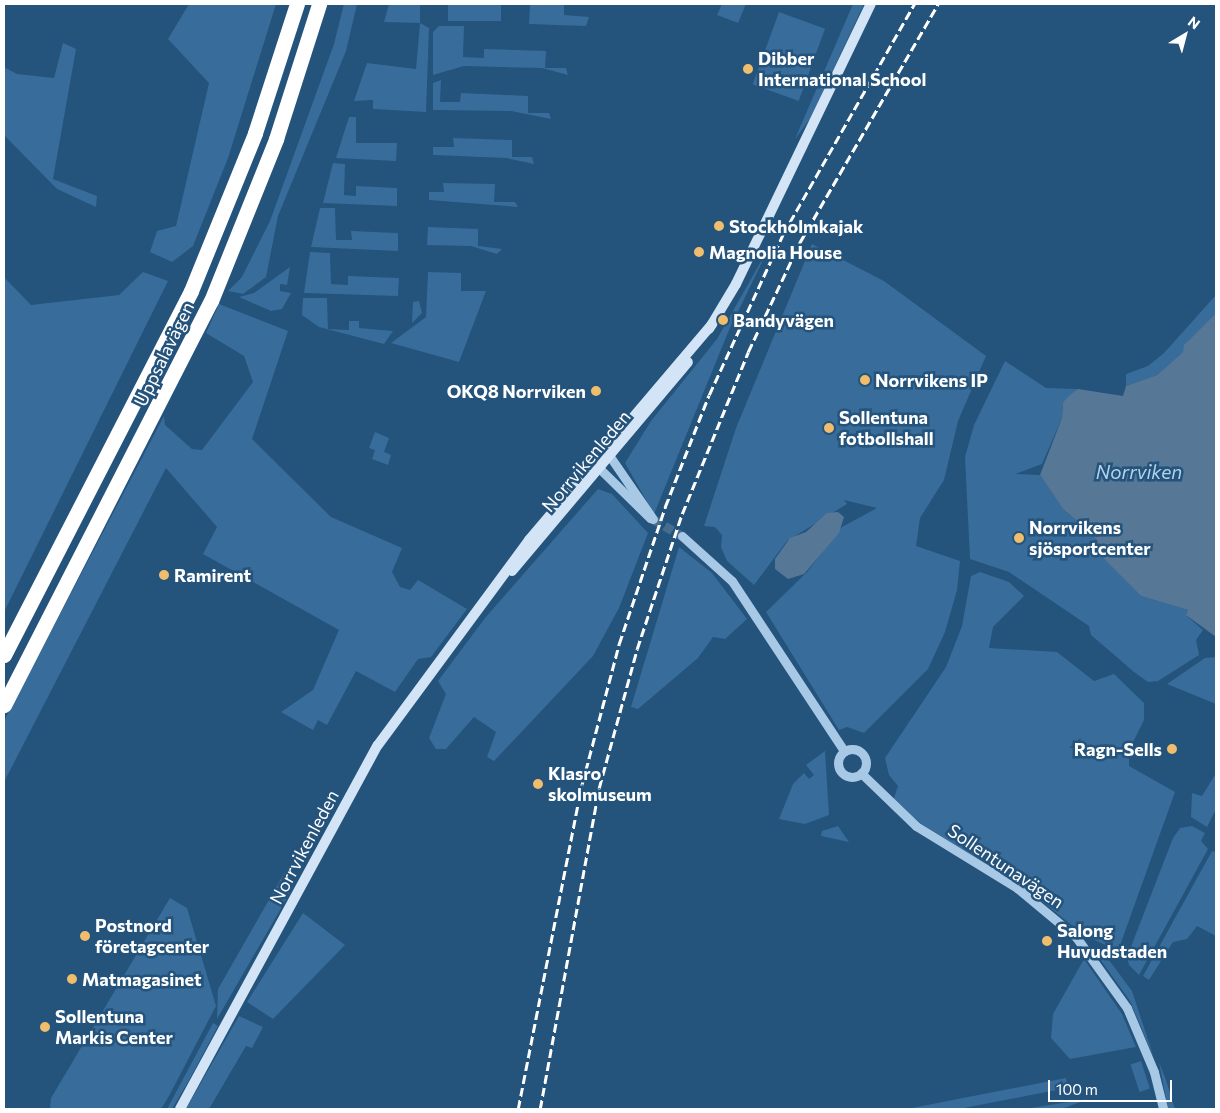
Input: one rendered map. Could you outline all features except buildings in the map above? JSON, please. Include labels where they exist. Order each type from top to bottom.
[{"type":"highway","name":"Uppsalavägen","points":[[4,655],[194,283],[254,133],[297,4]]},
{"type":"highway","name":"Uppsalavägen","points":[[4,705],[211,301],[276,139],[319,4]]},
{"type":"main road","name":"Norrvikenleden","points":[[475,612],[601,470],[684,367],[712,324],[808,139],[871,4]]},
{"type":"main road","name":"Norrvikenleden","points":[[180,1109],[378,745],[475,612],[593,461],[712,324]]},
{"type":"main road","points":[[603,450],[611,458]]},
{"type":"main road","points":[[593,461],[601,470]]},
{"type":"street","points":[[601,470],[641,514],[653,519],[611,458]]},
{"type":"street","points":[[682,536],[732,581],[844,751]]},
{"type":"street","points":[[853,749],[864,756],[861,773],[854,776],[842,773],[838,762],[844,751],[853,749]]},
{"type":"street","name":"Sollentunavägen","points":[[861,773],[916,826],[1016,888],[1076,937],[1128,1008],[1154,1072],[1163,1109]]},
{"type":"shaded area","points":[[189,4],[276,4],[228,158],[193,246],[172,262],[150,252],[157,231],[176,226],[209,83],[168,39]]},
{"type":"shaded area","points":[[344,4],[357,4],[346,51],[278,216],[266,277],[243,294],[228,291],[242,277],[270,221],[334,44]]},
{"type":"shaded area","points":[[389,4],[420,4],[420,23],[384,22]]},
{"type":"shaded area","points":[[448,4],[501,4],[501,21],[448,21]]},
{"type":"shaded area","points":[[530,4],[564,4],[564,15],[589,17],[586,26],[529,24]]},
{"type":"shaded area","points":[[722,4],[746,4],[738,23],[717,15]]},
{"type":"shaded area","points":[[853,4],[864,4],[810,119],[795,139]]},
{"type":"shaded area","points":[[779,12],[825,29],[799,101],[753,84]]},
{"type":"shaded area","points":[[420,23],[429,28],[426,112],[373,109],[373,100],[354,101],[367,63],[416,69]]},
{"type":"shaded area","points":[[439,26],[464,26],[463,57],[484,58],[484,49],[546,51],[545,68],[566,68],[568,75],[542,68],[464,66],[433,75],[433,32]]},
{"type":"shaded area","points":[[63,43],[76,49],[53,179],[97,196],[96,207],[57,189],[4,135],[4,67],[17,74],[54,78]]},
{"type":"shaded area","points":[[441,80],[440,102],[460,102],[461,93],[528,96],[528,113],[549,113],[551,119],[511,111],[433,110],[433,83]]},
{"type":"shaded area","points":[[349,117],[356,117],[356,143],[397,143],[396,161],[336,158]]},
{"type":"shaded area","points":[[453,138],[512,140],[512,157],[532,157],[534,164],[506,158],[433,155],[433,147],[454,147]]},
{"type":"shaded area","points":[[333,163],[345,164],[344,195],[356,196],[356,186],[397,188],[397,206],[323,203]]},
{"type":"shaded area","points":[[443,183],[495,184],[494,202],[515,202],[518,207],[429,200],[429,192],[444,192]]},
{"type":"shaded area","points":[[320,208],[335,208],[336,240],[352,240],[351,231],[398,233],[398,251],[311,247]]},
{"type":"shaded area","points":[[428,227],[478,229],[478,246],[502,249],[497,254],[471,246],[427,245]]},
{"type":"shaded area","points":[[772,242],[729,330],[654,514],[625,463],[651,421],[717,339]]},
{"type":"shaded area","points":[[812,244],[884,281],[986,356],[958,421],[944,480],[920,518],[916,546],[960,561],[957,590],[945,632],[928,669],[864,733],[847,727],[839,730],[766,612],[807,572],[842,527],[877,508],[844,500],[847,504],[787,541],[754,585],[727,561],[721,547],[722,535],[715,527],[704,526],[736,428]]},
{"type":"shaded area","points":[[310,252],[330,253],[331,284],[348,285],[348,276],[399,278],[398,296],[304,293]]},
{"type":"shaded area","points":[[290,267],[287,285],[280,284],[280,291],[291,293],[282,309],[271,311],[239,297],[254,293]]},
{"type":"shaded area","points":[[143,272],[168,281],[4,612],[4,277],[31,305],[119,295]]},
{"type":"shaded area","points":[[428,272],[461,273],[461,291],[486,291],[459,362],[391,343],[426,317]]},
{"type":"shaded area","points":[[1216,295],[1216,313],[1188,341],[1183,352],[1157,375],[1126,386],[1126,374],[1148,366],[1164,353]]},
{"type":"shaded area","points":[[303,298],[327,298],[328,329],[349,330],[349,321],[359,321],[359,328],[393,331],[384,344],[319,327],[302,315]]},
{"type":"shaded area","points":[[419,301],[422,313],[412,323],[413,302]]},
{"type":"shaded area","points":[[219,304],[288,331],[252,439],[331,517],[402,548],[392,572],[400,587],[410,590],[418,580],[467,609],[431,657],[418,659],[395,692],[356,671],[327,725],[318,720],[313,730],[281,712],[313,690],[339,630],[203,554],[217,527],[166,468],[4,782],[4,721],[164,416],[165,425],[192,449],[202,450],[253,382],[244,356],[206,333]]},
{"type":"shaded area","points":[[1005,361],[1046,388],[1078,389],[1063,402],[1062,418],[1042,464],[1015,474],[1040,475],[1063,509],[1094,535],[1102,557],[1141,596],[1188,610],[1187,616],[1203,630],[1196,640],[1199,655],[1158,681],[1148,682],[1134,672],[1091,635],[1089,626],[1009,572],[970,559],[965,457],[974,425]]},
{"type":"shaded area","points":[[375,432],[389,438],[384,452],[391,455],[388,465],[372,459],[375,450],[369,448]]},
{"type":"shaded area","points":[[598,489],[612,494],[648,533],[619,608],[593,656],[494,761],[487,757],[496,732],[474,717],[446,749],[436,749],[429,738],[446,694],[438,681],[485,618]]},
{"type":"shaded area","points":[[679,547],[712,573],[747,619],[725,639],[713,637],[698,658],[638,709],[631,707]]},
{"type":"shaded area","points":[[980,572],[1009,582],[1024,596],[993,627],[989,648],[1057,652],[1094,681],[1114,674],[1144,703],[1144,720],[1129,750],[1129,766],[1175,792],[1118,951],[1084,935],[1039,899],[920,823],[893,801],[898,786],[889,775],[885,758],[946,667],[962,626],[971,576]]},
{"type":"shaded area","points":[[1216,657],[1216,704],[1167,684],[1205,658]]},
{"type":"shaded area","points":[[825,751],[829,815],[805,824],[779,819],[793,784],[804,773],[809,779],[814,775],[806,765]]},
{"type":"shaded area","points":[[1216,773],[1216,809],[1207,827],[1191,817],[1192,793],[1202,796]]},
{"type":"shaded area","points":[[838,826],[849,842],[821,836],[822,831]]},
{"type":"shaded area","points":[[1192,826],[1205,833],[1201,841],[1208,849],[1139,975],[1129,965],[1127,957],[1173,838],[1180,828]]},
{"type":"shaded area","points":[[1212,851],[1216,852],[1216,936],[1197,926],[1187,939],[1173,942],[1149,980],[1143,976]]},
{"type":"shaded area","points":[[286,870],[291,891],[217,1019],[218,989]]},
{"type":"shaded area","points":[[170,898],[187,908],[216,1006],[169,1096],[161,1109],[50,1109],[51,1098]]},
{"type":"shaded area","points":[[303,913],[345,945],[273,1019],[247,1002]]},
{"type":"shaded area","points":[[1092,948],[1109,960],[1132,991],[1154,1058],[1130,1001]]},
{"type":"shaded area","points":[[1084,959],[1122,1014],[1136,1047],[1070,1059],[1051,1038],[1053,1014]]},
{"type":"shaded area","points":[[239,1016],[263,1027],[252,1048],[246,1046],[209,1109],[186,1109]]},
{"type":"shaded area","points":[[213,1023],[218,1026],[172,1109],[167,1109]]},
{"type":"shaded area","points":[[1141,1061],[1150,1089],[1139,1092],[1131,1064]]},
{"type":"shaded area","points":[[1159,1062],[1166,1080],[1175,1109],[1168,1109]]},
{"type":"shaded area","points":[[1066,1078],[1068,1088],[959,1109],[907,1109]]},
{"type":"shaded area","points":[[1088,1099],[1062,1109],[1024,1109]]},
{"type":"water","name":"Norrviken","points":[[1216,313],[1216,637],[1186,615],[1188,610],[1141,596],[1102,557],[1094,535],[1063,509],[1040,475],[1062,418],[1063,402],[1070,395],[1078,389],[1123,396],[1126,386],[1157,375],[1183,352],[1184,345]]},
{"type":"water","points":[[838,512],[844,517],[839,533],[804,574],[788,579],[775,569],[775,559],[790,538],[806,532],[827,513]]},
{"type":"tunnel","points":[[653,519],[682,536]]},
{"type":"railway","points":[[518,1109],[582,784],[619,644],[665,507],[709,395],[783,234],[914,4]]},
{"type":"railway","points":[[540,1109],[599,788],[637,649],[682,514],[748,352],[800,242],[938,4]]},
{"type":"place","name":"Dibber International School","points":[[748,69]]},
{"type":"place","name":"Stockholmkajak","points":[[719,226]]},
{"type":"place","name":"Magnolia House","points":[[699,252]]},
{"type":"place","name":"Bandyvägen","points":[[723,320]]},
{"type":"place","name":"Norrvikens IP","points":[[865,380]]},
{"type":"place","name":"OKQ8 Norrviken","points":[[596,391]]},
{"type":"place","name":"Sollentuna fotbollshall","points":[[829,428]]},
{"type":"place","name":"Norrvikens sjösportcenter","points":[[1019,538]]},
{"type":"place","name":"Ramirent","points":[[164,575]]},
{"type":"place","name":"Ragn-Sells","points":[[1172,749]]},
{"type":"place","name":"Klasro skolmuseum","points":[[538,784]]},
{"type":"place","name":"Postnord företagcenter","points":[[85,936]]},
{"type":"place","name":"Salong Huvudstaden","points":[[1047,941]]},
{"type":"place","name":"Matmagasinet","points":[[72,979]]},
{"type":"place","name":"Sollentuna Markis Center","points":[[45,1027]]}]
